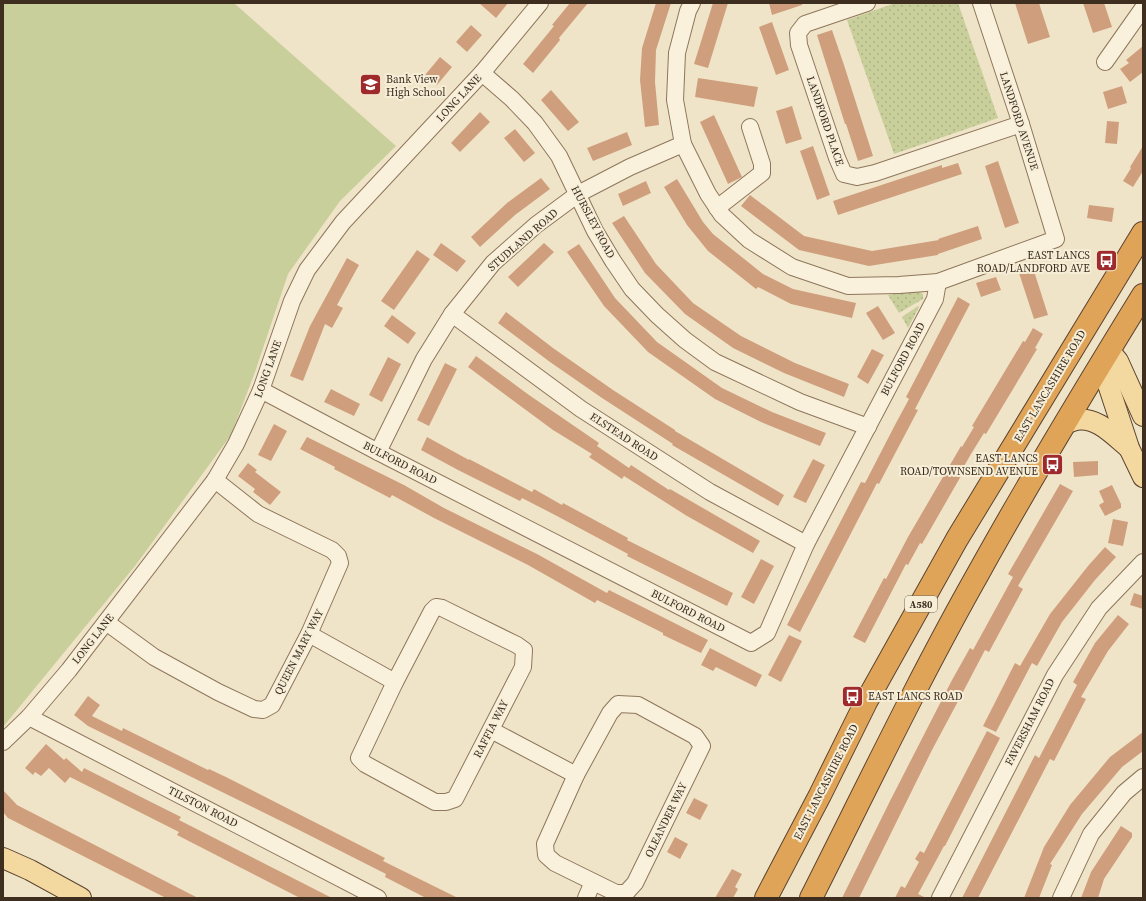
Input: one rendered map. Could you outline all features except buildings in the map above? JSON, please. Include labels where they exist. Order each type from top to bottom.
[{"type":"highway","name":"EAST LANCASHIRE ROAD","points":[[766,898],[820,795],[866,702],[954,545],[1143,233]]},
{"type":"highway","points":[[811,898],[900,720],[971,586],[1064,424],[1102,354],[1143,295]]},
{"type":"highway","points":[[1091,318],[1102,354]]},
{"type":"highway","points":[[1066,361],[1081,353],[1102,354]]},
{"type":"main road","points":[[1102,354],[1118,361],[1143,416]]},
{"type":"main road","points":[[1102,354],[1129,448],[1143,477]]},
{"type":"main road","points":[[1064,424],[1076,420],[1088,420],[1097,423],[1129,448]]},
{"type":"main road","points":[[3,858],[30,870],[81,898]]},
{"type":"street","name":"LONG LANE","points":[[3,742],[29,717],[69,670],[215,480],[236,444],[261,390],[292,301],[307,270],[343,222],[482,73],[540,3]]},
{"type":"street","points":[[692,3],[688,11],[677,53],[675,100],[683,144],[708,194],[722,215],[749,240],[792,266],[848,286],[899,285],[938,282]]},
{"type":"street","name":"LANDFORD PLACE","points":[[867,3],[805,24],[798,33],[801,52],[837,158],[844,174],[856,177],[875,173],[1021,124]]},
{"type":"street","name":"LANDFORD AVENUE","points":[[938,282],[1056,239],[1021,124],[981,3]]},
{"type":"street","points":[[1105,62],[1143,8]]},
{"type":"street","name":"HURSLEY ROAD","points":[[482,73],[512,99],[534,123],[559,156],[595,231],[613,261],[632,288],[657,315],[685,340],[715,362],[800,402],[868,427]]},
{"type":"street","points":[[717,208],[762,173],[762,164],[750,127]]},
{"type":"street","name":"STUDLAND ROAD","points":[[378,452],[424,359],[452,314],[493,263],[536,225],[578,194],[630,167],[683,144]]},
{"type":"street","name":"BULFORD ROAD","points":[[261,390],[751,644],[767,633],[806,544],[935,299],[938,282]]},
{"type":"street","name":"ELSTEAD ROAD","points":[[452,314],[587,413],[710,492],[806,544]]},
{"type":"street","name":"QUEEN MARY WAY","points":[[106,622],[154,658],[218,692],[254,709],[263,710],[272,705],[308,634],[340,563],[338,556],[332,550],[258,514],[215,480]]},
{"type":"street","name":"FAVERSHAM ROAD","points":[[940,898],[1055,674],[1100,608],[1143,562]]},
{"type":"street","name":"RAFFIA WAY","points":[[436,607],[442,608],[517,645],[524,650],[523,667],[491,730],[455,799],[446,802],[435,802],[365,764],[359,758],[395,682],[432,611],[436,607]]},
{"type":"street","points":[[308,634],[395,682]]},
{"type":"street","name":"OLEANDER WAY","points":[[618,704],[638,705],[695,736],[702,746],[635,883],[626,892],[616,893],[555,863],[546,855],[545,844],[576,775],[610,713],[618,704]]},
{"type":"street","name":"TILSTON ROAD","points":[[29,717],[378,898]]},
{"type":"street","points":[[491,730],[576,775]]},
{"type":"street","points":[[1061,898],[1091,834],[1124,794],[1143,777]]},
{"type":"street","points":[[586,898],[593,882]]},
{"type":"green space","points":[[3,3],[234,3],[396,146],[340,201],[288,274],[255,372],[231,435],[135,566],[3,727]]},
{"type":"green space","points":[[895,3],[958,3],[998,118],[894,154],[847,20]]},
{"type":"green space","points":[[918,291],[923,294],[923,299],[899,313],[888,295]]},
{"type":"green space","points":[[918,306],[919,307],[908,328],[902,317]]},
{"type":"place","name":"Bank View High School","points":[[371,85]]},
{"type":"place","name":"EAST LANCS ROAD/LANDFORD AVE","points":[[1106,261]]},
{"type":"place","name":"EAST LANCS ROAD/TOWNSEND AVENUE","points":[[1053,464]]},
{"type":"place","name":"EAST LANCS ROAD","points":[[853,696]]}]
